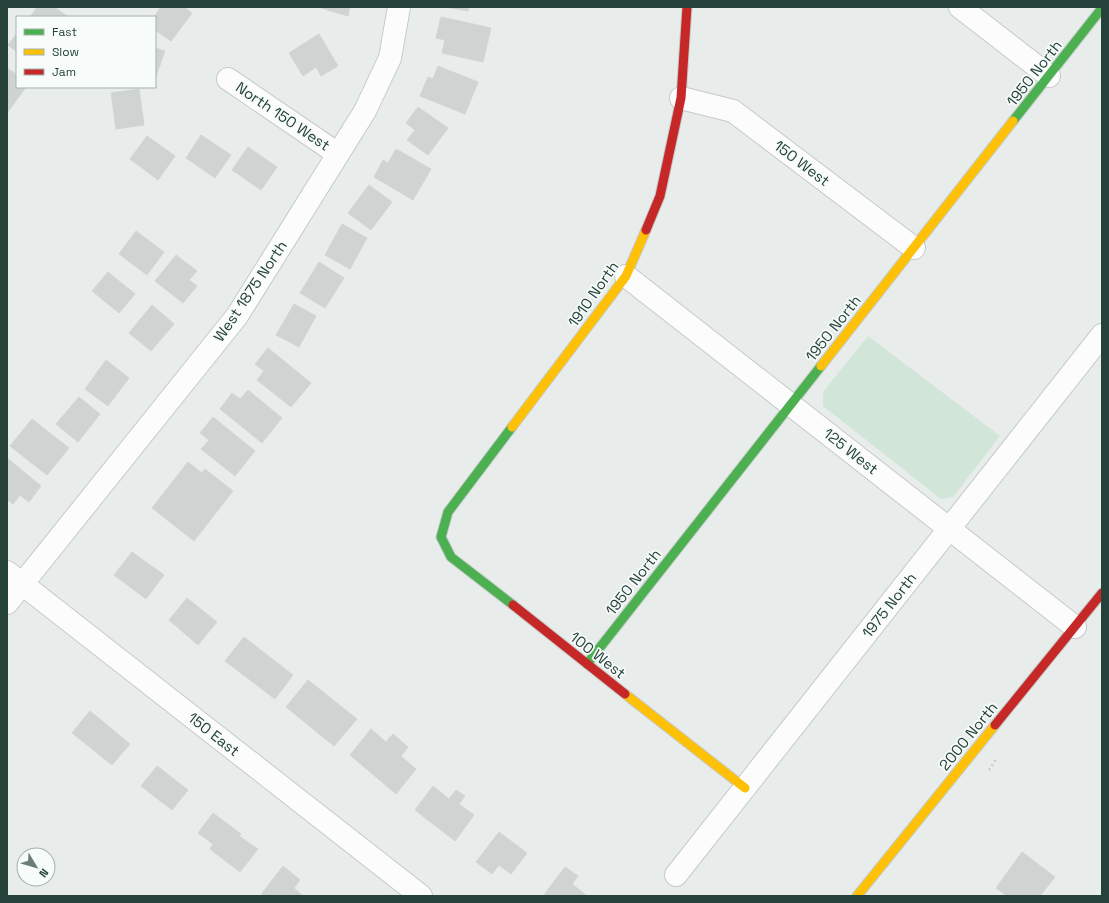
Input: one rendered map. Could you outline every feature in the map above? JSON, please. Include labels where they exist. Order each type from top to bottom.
[{"type":"street","name":"West 1875 North","points":[[7,603],[15,578],[237,316],[365,111],[390,58],[399,7]]},
{"type":"street","name":"1910 North","points":[[441,537],[448,512],[626,276],[660,196],[681,98],[687,7]]},
{"type":"street","points":[[960,7],[1049,76]]},
{"type":"street","name":"1950 North","points":[[587,664],[1102,8]]},
{"type":"street","name":"North 150 West","points":[[228,79],[338,154]]},
{"type":"street","name":"150 West","points":[[681,98],[733,111],[914,248]]},
{"type":"street","name":"125 West","points":[[626,276],[1075,626]]},
{"type":"street","name":"1975 North","points":[[676,875],[1102,336]]},
{"type":"street","name":"100 West","points":[[441,537],[451,557],[745,788]]},
{"type":"street","name":"150 East","points":[[15,578],[420,896]]},
{"type":"street","name":"2000 North","points":[[856,896],[1102,593]]},
{"type":"green space","points":[[868,336],[1000,436],[953,497],[941,499],[823,406],[823,392]]},
{"type":"building","points":[[37,7],[54,7],[67,16],[31,16]]},
{"type":"building","points":[[161,7],[184,7],[192,13],[171,41],[156,31],[156,16],[155,16]]},
{"type":"building","points":[[321,7],[350,7],[348,16]]},
{"type":"building","points":[[445,7],[469,7],[468,11]]},
{"type":"building","points":[[441,17],[491,28],[483,62],[442,53],[445,40],[436,38]]},
{"type":"building","points":[[16,34],[16,51],[8,45]]},
{"type":"building","points":[[319,34],[338,66],[321,76],[316,67],[303,76],[289,53]]},
{"type":"building","points":[[156,48],[165,51],[156,76]]},
{"type":"building","points":[[438,66],[478,82],[465,114],[420,96],[428,77],[433,79]]},
{"type":"building","points":[[7,68],[16,74],[16,88],[25,88],[7,113]]},
{"type":"building","points":[[139,89],[144,125],[116,129],[111,93]]},
{"type":"building","points":[[418,107],[448,128],[428,155],[407,140],[415,130],[406,123]]},
{"type":"building","points":[[201,135],[231,155],[215,178],[186,158]]},
{"type":"building","points":[[147,136],[175,156],[158,180],[130,159]]},
{"type":"building","points":[[248,147],[277,167],[261,190],[232,170]]},
{"type":"building","points":[[396,149],[431,169],[413,200],[374,177],[383,160],[388,163]]},
{"type":"building","points":[[369,185],[392,202],[371,230],[348,213]]},
{"type":"building","points":[[342,224],[367,238],[350,269],[325,255]]},
{"type":"building","points":[[136,231],[164,252],[147,275],[119,254]]},
{"type":"building","points":[[176,255],[197,271],[189,280],[197,286],[183,303],[155,281]]},
{"type":"building","points":[[319,262],[344,278],[325,308],[300,293]]},
{"type":"building","points":[[108,272],[135,294],[119,313],[92,291]]},
{"type":"building","points":[[294,304],[316,316],[299,347],[276,335]]},
{"type":"building","points":[[152,305],[174,324],[151,351],[129,333]]},
{"type":"building","points":[[268,348],[311,383],[291,407],[257,380],[264,371],[255,364]]},
{"type":"building","points":[[106,360],[129,378],[108,406],[85,389]]},
{"type":"building","points":[[248,390],[282,418],[262,443],[220,409],[232,393],[240,399]]},
{"type":"building","points":[[79,397],[100,414],[78,442],[56,424]]},
{"type":"building","points":[[213,417],[255,451],[235,476],[201,449],[209,440],[200,433]]},
{"type":"building","points":[[32,419],[69,448],[47,475],[10,446]]},
{"type":"building","points":[[7,458],[41,486],[29,502],[20,495],[13,504],[7,500]]},
{"type":"building","points":[[188,462],[202,473],[205,469],[233,491],[194,541],[152,508]]},
{"type":"building","points":[[132,552],[164,575],[146,599],[114,575]]},
{"type":"building","points":[[187,598],[217,622],[198,645],[169,620]]},
{"type":"building","points":[[244,637],[293,675],[275,699],[225,661]]},
{"type":"building","points":[[308,680],[357,719],[334,746],[286,707]]},
{"type":"building","points":[[90,711],[130,744],[112,765],[72,733]]},
{"type":"building","points":[[371,729],[386,742],[393,734],[408,747],[401,756],[416,769],[396,794],[350,755]]},
{"type":"building","points":[[157,766],[188,790],[172,810],[141,786]]},
{"type":"building","points":[[433,786],[449,799],[456,790],[465,796],[459,804],[474,815],[455,841],[415,810]]},
{"type":"building","points":[[213,813],[241,834],[239,836],[258,849],[240,872],[210,849],[213,844],[198,833]]},
{"type":"building","points":[[499,832],[527,853],[511,874],[499,865],[492,874],[476,862]]},
{"type":"building","points":[[1022,852],[1055,877],[1040,896],[1007,896],[996,888]]},
{"type":"building","points":[[283,866],[300,880],[294,888],[303,896],[260,896]]},
{"type":"building","points":[[565,867],[578,876],[572,884],[587,896],[543,896]]},
{"type":"traffic: fast","points":[[1013,121],[1102,8]]},
{"type":"traffic: fast","points":[[587,664],[821,366]]},
{"type":"traffic: fast","points":[[512,427],[448,512],[441,537],[451,557],[513,605]]},
{"type":"traffic: slow","points":[[821,366],[1013,121]]},
{"type":"traffic: slow","points":[[512,427],[626,276],[646,230]]},
{"type":"traffic: slow","points":[[625,694],[745,788]]},
{"type":"traffic: slow","points":[[857,896],[995,725]]},
{"type":"traffic: jam","points":[[646,230],[660,196],[681,98],[687,7]]},
{"type":"traffic: jam","points":[[995,725],[1102,593]]},
{"type":"traffic: jam","points":[[513,605],[625,694]]}]
